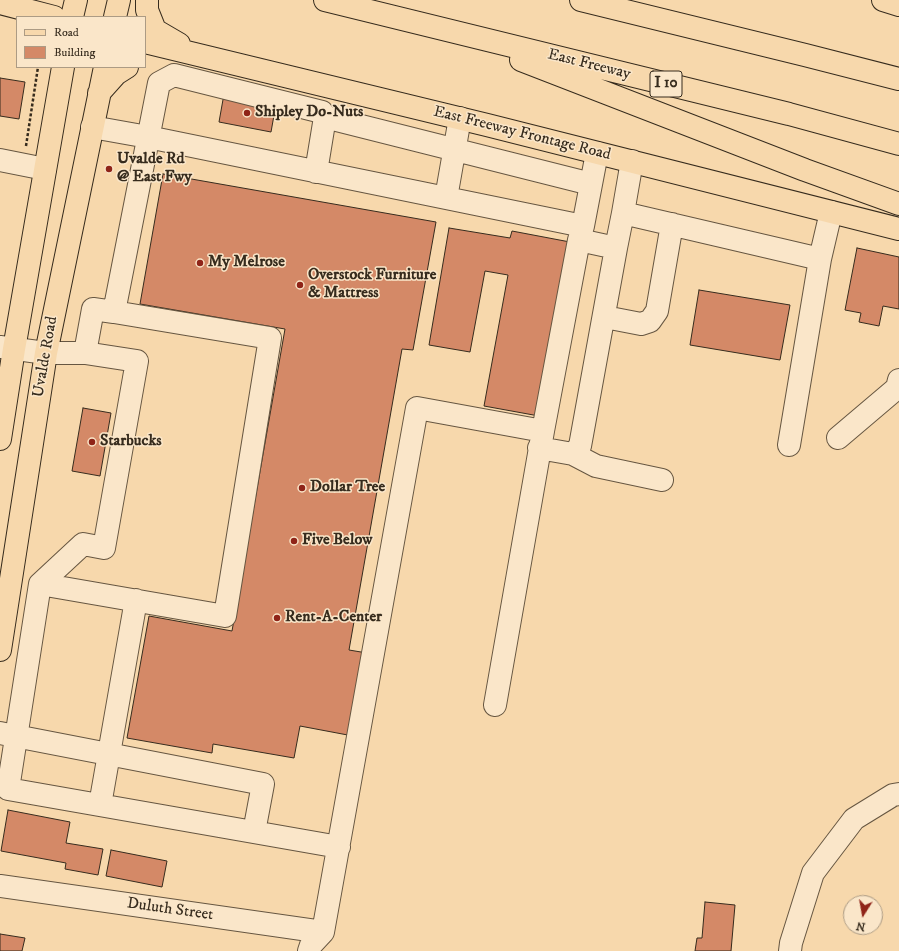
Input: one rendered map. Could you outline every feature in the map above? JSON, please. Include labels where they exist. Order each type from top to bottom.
[{"type":"main road","points":[[72,16],[76,0]]},
{"type":"main road","points":[[115,16],[119,0]]},
{"type":"main road","points":[[147,0],[148,10],[155,30],[194,53]]},
{"type":"main road","name":"East Freeway","points":[[325,0],[789,114],[899,144]]},
{"type":"main road","points":[[581,0],[899,79]]},
{"type":"main road","points":[[883,0],[899,5]]},
{"type":"main road","points":[[10,3],[51,16]]},
{"type":"main road","points":[[432,26],[790,164],[899,204]]},
{"type":"main road","name":"East Freeway Frontage Road","points":[[146,42],[460,118],[899,229]]},
{"type":"main road","points":[[146,58],[194,53]]},
{"type":"main road","name":"Uvalde Road","points":[[0,439],[7,348],[45,169],[63,68]]},
{"type":"main road","name":"Uvalde Road","points":[[0,650],[2,620],[46,353],[104,68]]},
{"type":"main road","points":[[99,93],[116,74],[125,68]]},
{"type":"street","points":[[114,312],[159,83],[174,75],[322,112],[325,118],[316,172]]},
{"type":"street","points":[[325,118],[591,184]]},
{"type":"street","points":[[446,198],[460,118]]},
{"type":"street","points":[[92,127],[148,137],[446,198],[581,233],[616,248]]},
{"type":"street","points":[[495,705],[541,440],[597,153]]},
{"type":"street","points":[[0,160],[45,169]]},
{"type":"street","points":[[573,454],[580,446],[632,161]]},
{"type":"street","points":[[789,445],[820,259],[831,212]]},
{"type":"street","points":[[623,213],[820,259]]},
{"type":"street","points":[[604,314],[610,318],[642,324],[650,321],[657,311],[672,224]]},
{"type":"street","points":[[40,584],[225,616],[270,338],[93,309],[85,352]]},
{"type":"street","points":[[7,348],[46,353],[85,352],[137,362],[104,548],[83,544],[40,584],[33,631],[8,735],[8,789],[339,847]]},
{"type":"street","points":[[838,438],[898,388],[899,380]]},
{"type":"street","points":[[314,943],[339,847],[417,408],[541,440],[596,466],[662,480]]},
{"type":"street","points":[[100,805],[136,600]]},
{"type":"street","points":[[2,620],[33,631]]},
{"type":"street","points":[[8,735],[263,784],[254,832]]},
{"type":"street","points":[[790,951],[791,943],[814,873],[854,819],[893,795],[899,794]]},
{"type":"street","name":"Duluth Street","points":[[0,886],[314,943]]},
{"type":"path","points":[[25,151],[38,68]]},
{"type":"building","points":[[0,78],[25,82],[19,119],[0,116]]},
{"type":"building","name":"Shipley Do-Nuts","points":[[224,94],[276,104],[271,132],[219,122]]},
{"type":"building","points":[[163,174],[436,222],[413,350],[402,349],[349,650],[367,653],[353,736],[300,726],[294,758],[213,744],[212,753],[127,738],[149,616],[232,631],[285,329],[140,304]]},
{"type":"building","points":[[449,228],[510,238],[512,231],[570,242],[539,416],[484,406],[508,275],[485,271],[470,352],[429,345]]},
{"type":"building","points":[[857,248],[899,257],[899,309],[883,306],[879,326],[859,322],[861,313],[845,310]]},
{"type":"building","points":[[699,290],[790,305],[780,360],[690,345]]},
{"type":"building","name":"Starbucks","points":[[83,408],[111,413],[100,476],[72,471]]},
{"type":"building","points":[[8,810],[70,822],[66,843],[103,849],[98,875],[65,869],[66,863],[1,851]]},
{"type":"building","points":[[111,850],[167,861],[162,887],[106,876]]},
{"type":"building","points":[[705,902],[735,905],[731,951],[695,951],[697,938],[702,938]]},
{"type":"building","points":[[0,934],[25,938],[22,951],[0,951]]},
{"type":"place","name":"Shipley Do-Nuts","points":[[247,113]]},
{"type":"place","name":"Uvalde Rd @ East Fwy","points":[[109,169]]},
{"type":"place","name":"My Melrose","points":[[200,263]]},
{"type":"place","name":"Overstock Furniture & Mattress","points":[[300,285]]},
{"type":"place","name":"Starbucks","points":[[92,442]]},
{"type":"place","name":"Dollar Tree","points":[[302,488]]},
{"type":"place","name":"Five Below","points":[[294,541]]},
{"type":"place","name":"Rent-A-Center","points":[[277,618]]}]
